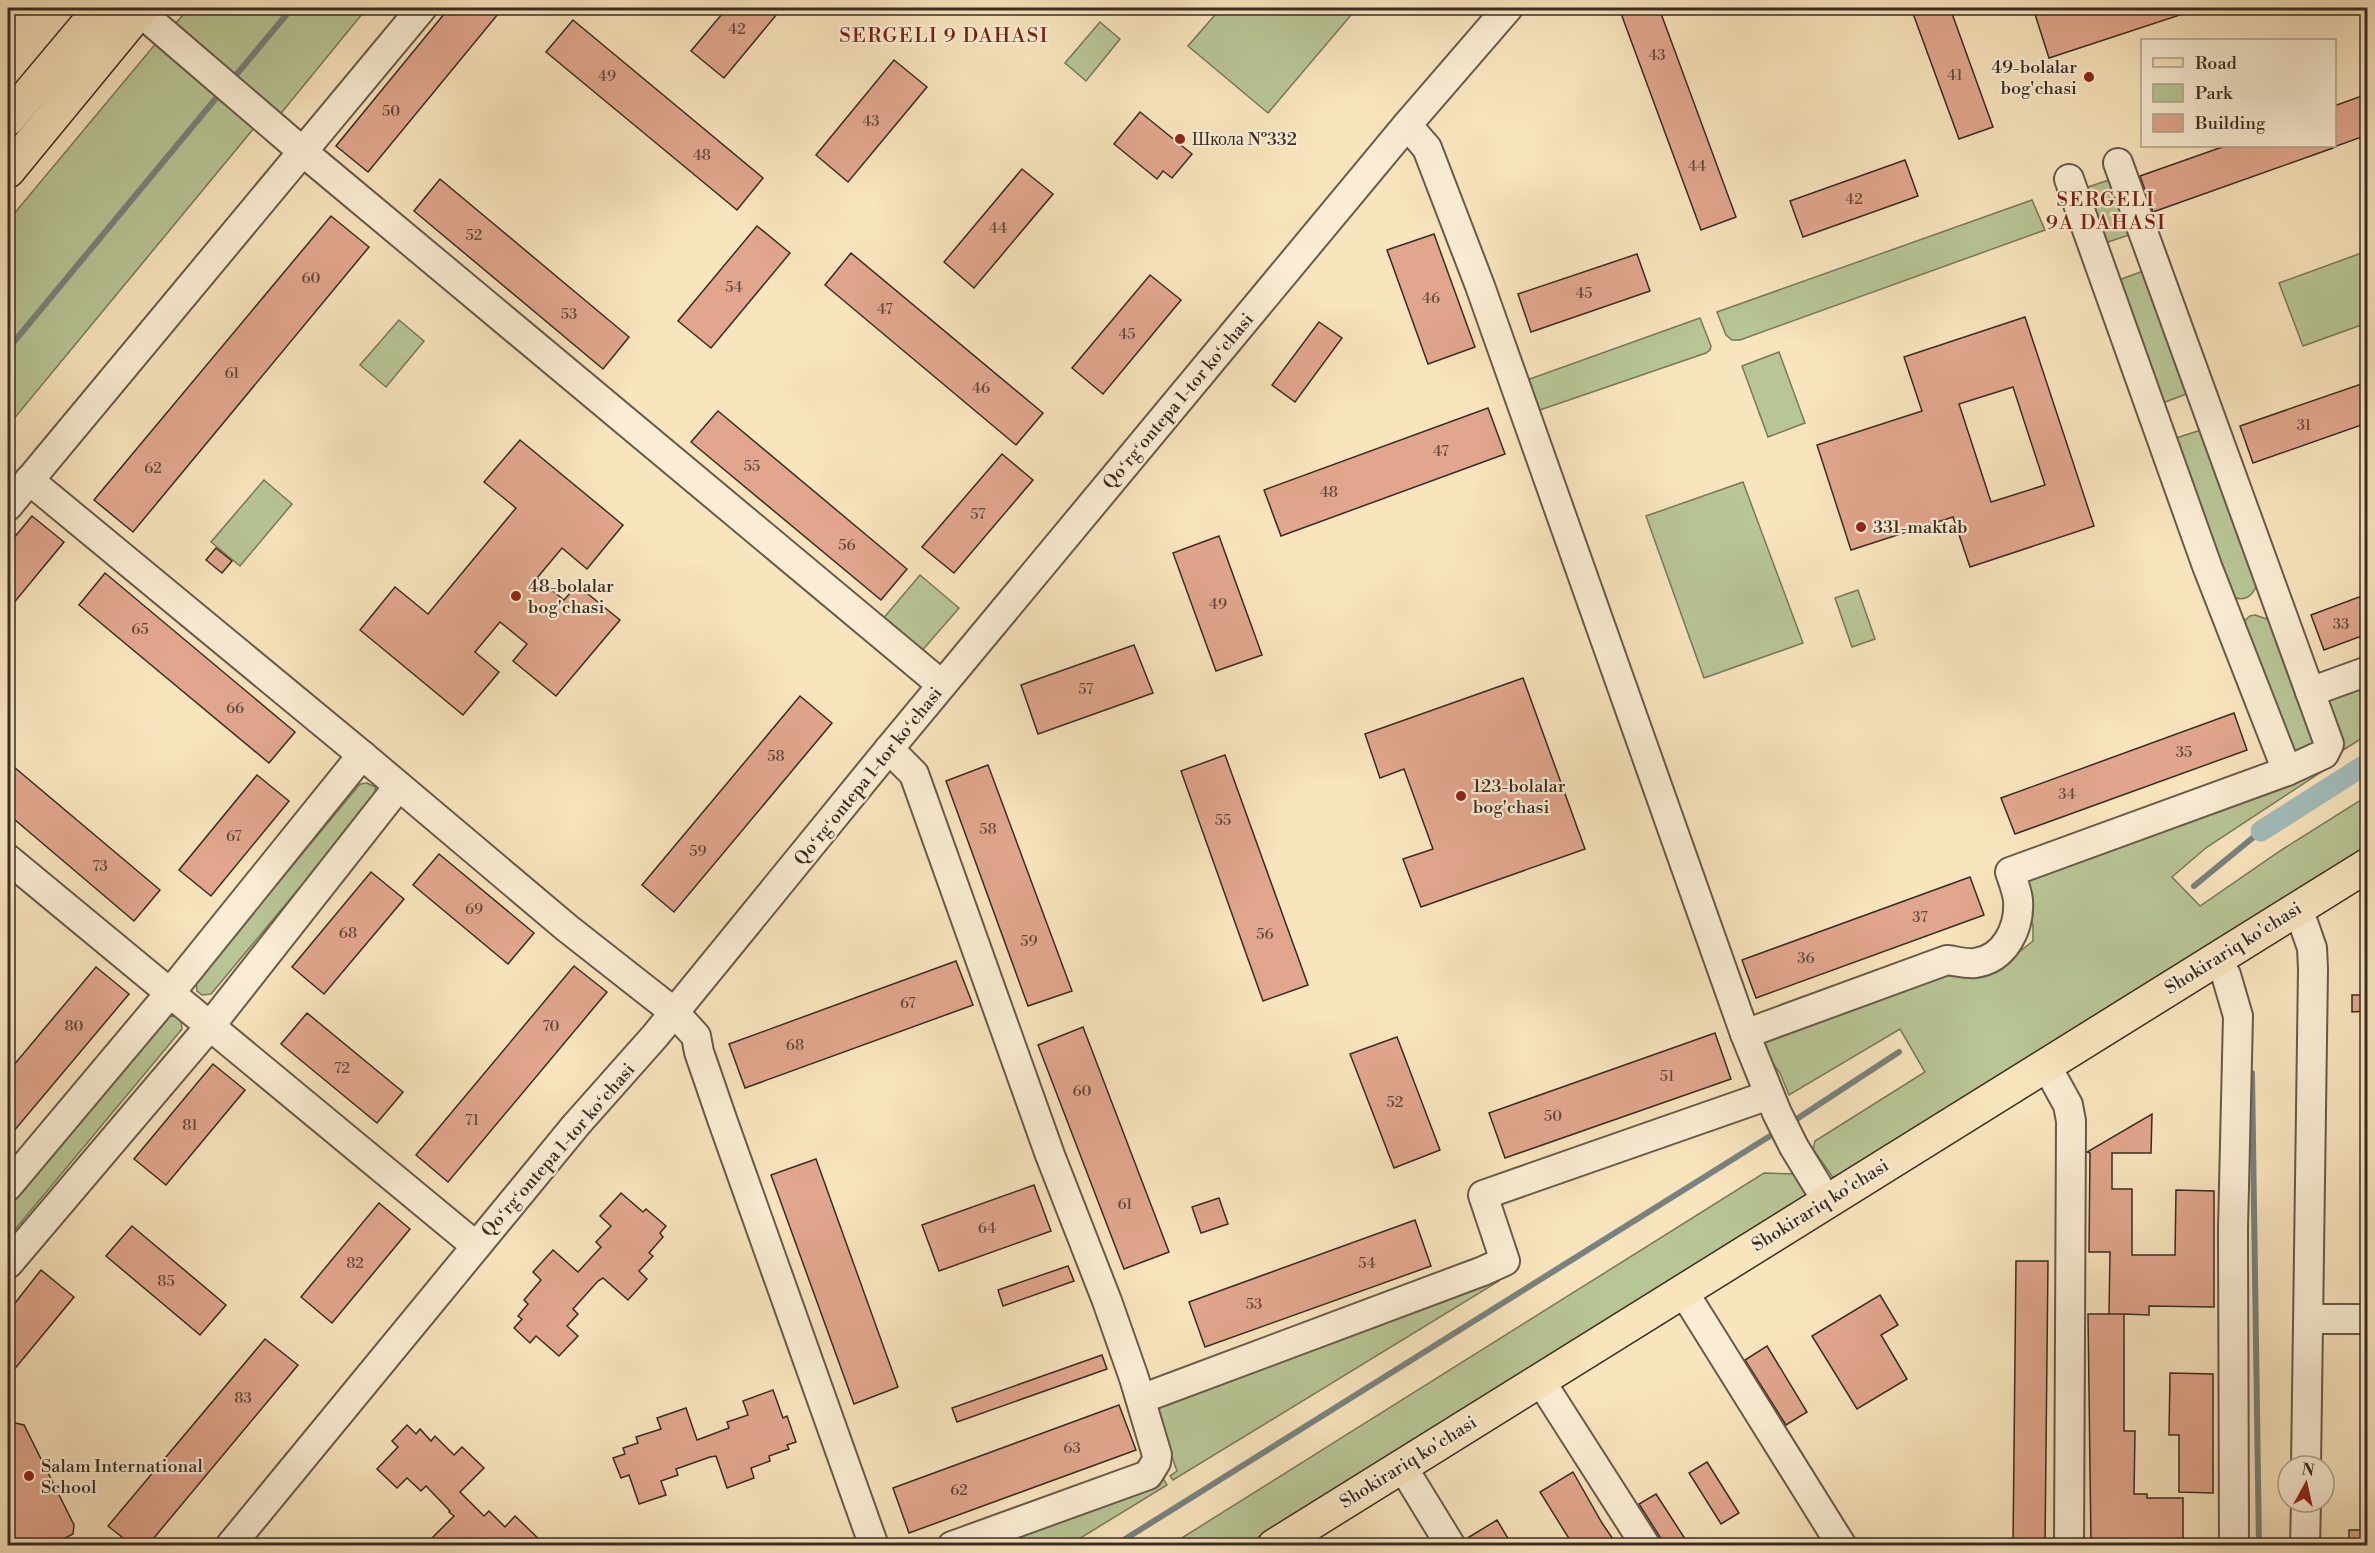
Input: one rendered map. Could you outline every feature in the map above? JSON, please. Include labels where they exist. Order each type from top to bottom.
[{"type":"main road","points":[[8,119],[101,8]]},
{"type":"main road","points":[[8,171],[140,9]]},
{"type":"main road","name":"Shokirariq ko'chasi","points":[[1688,1300],[1827,1201],[2226,975],[2367,865]]},
{"type":"main road","name":"Shokirariq ko'chasi","points":[[1274,1545],[1407,1475],[2301,917],[2367,887]]},
{"type":"main road","name":"Shokirariq ko'chasi","points":[[1314,1545],[1407,1475]]},
{"type":"street","points":[[8,506],[422,8]]},
{"type":"street","name":"Qoʻrgʻontepa 1-tor koʻchasi","points":[[230,1545],[1407,125],[1508,8]]},
{"type":"street","points":[[140,9],[247,105],[942,685]]},
{"type":"street","points":[[1407,125],[1426,148],[1480,286],[1745,1034],[1794,1147],[1827,1201]]},
{"type":"street","points":[[1745,1034],[1947,960],[1972,963],[1987,961],[2010,943],[2016,922],[2018,899],[2010,872],[2287,771],[2324,754],[2328,749],[2329,744],[2118,163]]},
{"type":"street","points":[[2069,179],[2207,566],[2287,771]]},
{"type":"street","points":[[29,480],[567,928],[674,1012],[696,1036],[699,1052],[722,1119],[874,1545]]},
{"type":"street","points":[[2310,692],[2367,671]]},
{"type":"street","points":[[889,749],[914,774],[1050,1155],[1107,1301],[1157,1455],[1148,1475],[951,1545]]},
{"type":"street","points":[[8,1186],[170,993],[362,755]]},
{"type":"street","points":[[8,1264],[210,1026],[398,787]]},
{"type":"street","points":[[8,859],[476,1246]]},
{"type":"street","points":[[2301,917],[2312,948],[2313,969],[2307,1454]]},
{"type":"street","points":[[2226,975],[2238,1016],[2233,1229],[2234,1545]]},
{"type":"street","points":[[2050,1074],[2068,1105],[2071,1121],[2068,1545]]},
{"type":"street","points":[[1140,1399],[1483,1271],[1508,1268],[1483,1196],[1779,1115]]},
{"type":"street","points":[[1688,1300],[1842,1545]]},
{"type":"street","points":[[2310,1319],[2367,1319]]},
{"type":"street","points":[[1546,1388],[1646,1545]]},
{"type":"street","points":[[1407,1475],[1451,1545]]},
{"type":"street","points":[[2305,1545],[2306,1514]]},
{"type":"green space","points":[[189,8],[367,8],[278,117],[175,24]]},
{"type":"green space","points":[[1221,8],[1357,8],[1268,113],[1188,46]]},
{"type":"green space","points":[[1100,22],[1120,39],[1086,81],[1065,63]]},
{"type":"green space","points":[[157,42],[254,128],[8,426],[8,221]]},
{"type":"green space","points":[[2112,179],[2132,234],[2102,244],[2082,189]]},
{"type":"green space","points":[[2032,200],[2045,230],[1740,340],[1732,340],[1726,335],[1717,312]]},
{"type":"green space","points":[[2367,251],[2367,323],[2303,346],[2279,283]]},
{"type":"green space","points":[[2146,270],[2189,393],[2160,404],[2116,281]]},
{"type":"green space","points":[[1700,318],[1711,346],[1706,353],[1534,412],[1524,381]]},
{"type":"green space","points":[[399,320],[424,341],[386,387],[360,365]]},
{"type":"green space","points":[[1779,352],[1805,423],[1768,437],[1742,366]]},
{"type":"green space","points":[[2204,429],[2257,584],[2251,595],[2241,599],[2233,597],[2173,439]]},
{"type":"green space","points":[[264,480],[292,504],[240,566],[211,542]]},
{"type":"green space","points":[[1743,482],[1803,643],[1704,678],[1646,516]]},
{"type":"green space","points":[[920,575],[959,608],[920,653],[882,620]]},
{"type":"green space","points":[[1858,590],[1875,639],[1852,647],[1835,598]]},
{"type":"green space","points":[[2255,615],[2270,620],[2313,742],[2311,746],[2293,753],[2242,623]]},
{"type":"green space","points":[[2367,681],[2367,735],[2340,752],[2323,698]]},
{"type":"green space","points":[[2338,761],[2207,847],[2172,877],[2200,906],[2280,851],[2367,796],[2367,847],[1834,1179],[1813,1149],[1815,1141],[1925,1072],[1900,1029],[1789,1095],[1780,1073],[1764,1051],[1765,1040],[1942,971],[1996,970],[2033,941],[2033,926],[2022,897],[2029,872]]},
{"type":"green space","points":[[367,783],[375,787],[376,796],[211,994],[202,995],[197,991],[196,982],[360,784]]},
{"type":"green space","points":[[174,1016],[181,1020],[182,1029],[8,1238],[8,1208],[168,1017]]},
{"type":"green space","points":[[1764,1173],[1798,1174],[1811,1193],[1246,1545],[1169,1546]]},
{"type":"green space","points":[[1498,1278],[1499,1281],[1173,1480],[1170,1476],[1177,1471],[1157,1415],[1159,1407]]},
{"type":"green space","points":[[1163,1478],[1167,1485],[1069,1545],[975,1546]]},
{"type":"building","points":[[449,8],[503,8],[368,172],[336,146]]},
{"type":"building","points":[[727,8],[782,8],[724,78],[691,51]]},
{"type":"building","points":[[1619,8],[1659,8],[1736,217],[1701,230]]},
{"type":"building","points":[[1911,8],[1950,8],[1993,127],[1959,139]]},
{"type":"building","points":[[2033,8],[2192,8],[2192,11],[2049,58]]},
{"type":"building","points":[[573,20],[763,178],[737,210],[546,52]]},
{"type":"building","points":[[894,60],[927,87],[848,182],[816,155]]},
{"type":"building","points":[[2367,94],[2367,135],[2336,146],[2336,105]]},
{"type":"building","points":[[1140,112],[1192,154],[1172,178],[1163,171],[1157,179],[1114,144]]},
{"type":"building","points":[[2222,147],[2333,148],[2153,212],[2140,176]]},
{"type":"building","points":[[1905,160],[1918,196],[1803,237],[1790,201]]},
{"type":"building","points":[[1022,169],[1053,194],[974,288],[944,262]]},
{"type":"building","points":[[440,179],[629,337],[603,369],[414,211]]},
{"type":"building","points":[[331,216],[369,247],[133,532],[94,500]]},
{"type":"building","points":[[757,226],[790,253],[711,348],[678,321]]},
{"type":"building","points":[[1434,234],[1475,347],[1428,364],[1387,250]]},
{"type":"building","points":[[851,253],[1043,413],[1016,445],[825,285]]},
{"type":"building","points":[[1637,254],[1650,291],[1531,332],[1518,294]]},
{"type":"building","points":[[1150,275],[1181,300],[1103,394],[1072,368]]},
{"type":"building","points":[[2025,317],[2094,526],[1970,567],[1953,517],[1851,550],[1817,445],[1922,411],[1904,357]],"holes":[[[2013,387],[2045,485],[1991,502],[1959,404]]]},
{"type":"building","points":[[1319,322],[1342,338],[1295,402],[1272,385]]},
{"type":"building","points":[[2367,382],[2367,423],[2253,463],[2240,426]]},
{"type":"building","points":[[1488,408],[1505,454],[1281,536],[1264,490]]},
{"type":"building","points":[[718,411],[907,569],[881,600],[691,442]]},
{"type":"building","points":[[520,440],[623,525],[587,569],[562,548],[537,578],[564,600],[577,585],[620,620],[556,696],[513,661],[527,644],[500,622],[475,652],[499,672],[463,715],[360,630],[395,587],[428,614],[516,508],[484,482]]},
{"type":"building","points":[[1002,454],[1033,480],[954,573],[922,547]]},
{"type":"building","points":[[32,516],[64,542],[8,610],[8,545]]},
{"type":"building","points":[[1219,536],[1262,655],[1216,671],[1173,553]]},
{"type":"building","points":[[216,548],[232,561],[222,573],[206,560]]},
{"type":"building","points":[[105,573],[295,732],[269,763],[79,605]]},
{"type":"building","points":[[2367,594],[2367,634],[2324,650],[2311,615]]},
{"type":"building","points":[[1134,645],[1153,693],[1038,734],[1021,685]]},
{"type":"building","points":[[1523,678],[1585,849],[1421,907],[1403,859],[1433,849],[1404,769],[1380,778],[1365,734]]},
{"type":"building","points":[[800,696],[832,723],[674,912],[642,885]]},
{"type":"building","points":[[2234,713],[2247,750],[2015,834],[2001,798]]},
{"type":"building","points":[[1225,755],[1308,985],[1263,1001],[1181,771]]},
{"type":"building","points":[[8,762],[160,890],[134,921],[8,814]]},
{"type":"building","points":[[988,765],[1072,991],[1028,1006],[946,781]]},
{"type":"building","points":[[257,775],[289,801],[211,896],[179,870]]},
{"type":"building","points":[[439,854],[534,933],[508,964],[413,885]]},
{"type":"building","points":[[371,872],[404,899],[324,994],[292,967]]},
{"type":"building","points":[[1970,877],[1984,915],[1756,998],[1742,960]]},
{"type":"building","points":[[956,961],[973,1005],[745,1088],[729,1044]]},
{"type":"building","points":[[574,966],[607,992],[448,1182],[416,1155]]},
{"type":"building","points":[[96,967],[129,994],[8,1138],[8,1072]]},
{"type":"building","points":[[2352,995],[2367,995],[2367,1011],[2352,1012]]},
{"type":"building","points":[[307,1013],[403,1092],[377,1123],[281,1044]]},
{"type":"building","points":[[1083,1027],[1169,1252],[1124,1269],[1038,1045]]},
{"type":"building","points":[[1715,1033],[1731,1079],[1505,1158],[1489,1113]]},
{"type":"building","points":[[1397,1037],[1440,1150],[1394,1168],[1350,1054]]},
{"type":"building","points":[[213,1064],[245,1090],[166,1185],[134,1159]]},
{"type":"building","points":[[2152,1114],[2151,1153],[2112,1153],[2112,1189],[2132,1189],[2132,1255],[2175,1255],[2176,1190],[2214,1191],[2214,1307],[2149,1306],[2149,1315],[2124,1314],[2124,1431],[2135,1431],[2134,1494],[2147,1494],[2147,1498],[2183,1498],[2183,1545],[2091,1545],[2088,1314],[2109,1314],[2110,1252],[2089,1252],[2090,1153],[2087,1152]]},
{"type":"building","points":[[816,1159],[898,1387],[854,1404],[771,1175]]},
{"type":"building","points":[[1034,1185],[1051,1231],[939,1271],[922,1225]]},
{"type":"building","points":[[621,1193],[643,1212],[646,1209],[666,1226],[660,1233],[663,1237],[649,1253],[653,1256],[639,1271],[647,1279],[628,1300],[603,1278],[598,1281],[573,1309],[578,1314],[567,1326],[578,1336],[559,1356],[536,1336],[530,1343],[514,1328],[522,1319],[518,1316],[528,1304],[524,1300],[541,1280],[533,1272],[553,1250],[578,1272],[601,1247],[596,1242],[611,1226],[600,1216]]},
{"type":"building","points":[[1219,1198],[1228,1224],[1201,1233],[1192,1207]]},
{"type":"building","points":[[379,1203],[410,1229],[332,1323],[301,1297]]},
{"type":"building","points":[[1415,1220],[1431,1266],[1205,1347],[1189,1302]]},
{"type":"building","points":[[132,1226],[226,1305],[200,1335],[106,1256]]},
{"type":"building","points":[[2016,1261],[2048,1261],[2045,1545],[2013,1545]]},
{"type":"building","points":[[1068,1266],[1074,1281],[1003,1306],[998,1290]]},
{"type":"building","points":[[41,1270],[74,1297],[8,1377],[8,1312]]},
{"type":"building","points":[[1880,1295],[1898,1325],[1881,1335],[1907,1379],[1857,1409],[1812,1336]]},
{"type":"building","points":[[265,1339],[298,1365],[148,1545],[132,1545],[108,1526]]},
{"type":"building","points":[[1767,1346],[1807,1412],[1786,1425],[1745,1360]]},
{"type":"building","points":[[1102,1355],[1107,1369],[957,1422],[952,1408]]},
{"type":"building","points":[[2170,1373],[2213,1374],[2213,1493],[2179,1492],[2179,1435],[2169,1435]]},
{"type":"building","points":[[773,1390],[783,1418],[787,1416],[796,1442],[787,1445],[789,1449],[769,1456],[770,1461],[751,1468],[754,1478],[727,1488],[716,1456],[676,1469],[678,1475],[661,1481],[666,1495],[639,1504],[629,1475],[621,1478],[613,1458],[625,1454],[623,1448],[638,1443],[636,1437],[661,1429],[657,1418],[686,1408],[697,1440],[729,1428],[727,1422],[748,1415],[743,1401]]},
{"type":"building","points":[[1119,1405],[1136,1450],[909,1533],[893,1488]]},
{"type":"building","name":"Salam International School","points":[[15,1423],[24,1425],[74,1525],[73,1534],[52,1545],[13,1545],[8,1534],[8,1427]]},
{"type":"building","points":[[407,1425],[416,1434],[420,1429],[431,1441],[435,1436],[454,1455],[462,1447],[484,1468],[460,1492],[484,1516],[489,1511],[505,1527],[515,1516],[545,1545],[425,1545],[454,1516],[426,1486],[421,1491],[407,1478],[397,1488],[377,1469],[398,1447],[392,1441]]},
{"type":"building","points":[[1707,1462],[1739,1513],[1721,1524],[1689,1473]]},
{"type":"building","points":[[1573,1472],[1617,1545],[1573,1545],[1540,1492]]},
{"type":"building","points":[[1656,1494],[1689,1545],[1663,1545],[1639,1504]]},
{"type":"building","points":[[1497,1520],[1512,1545],[1467,1545],[1466,1539]]},
{"type":"building","points":[[2349,1530],[2367,1530],[2367,1545],[2349,1545]]},
{"type":"waterway","points":[[231,81],[292,8]]},
{"type":"waterway","points":[[8,349],[222,91]]},
{"type":"waterway","points":[[2261,831],[2368,763]]},
{"type":"waterway","points":[[2194,886],[2261,831]]},
{"type":"waterway","points":[[1789,1124],[1899,1052]]},
{"type":"waterway","points":[[2252,1073],[2259,1546]]},
{"type":"waterway","points":[[1114,1546],[1778,1131]]},
{"type":"place","name":"49-bolalar bog'chasi","points":[[2089,77]]},
{"type":"place","name":"Школа №332","points":[[1180,139]]},
{"type":"place","name":"331-maktab","points":[[1861,527]]},
{"type":"place","name":"48-bolalar bog'chasi","points":[[516,596]]},
{"type":"place","name":"123-bolalar bog'chasi","points":[[1461,796]]},
{"type":"place","name":"Salam International School","points":[[29,1476]]},
{"type":"district","name":"SERGELI 9 DAHASI","points":[[944,35]]},
{"type":"district","name":"SERGELI 9A DAHASI","points":[[2106,210]]}]
